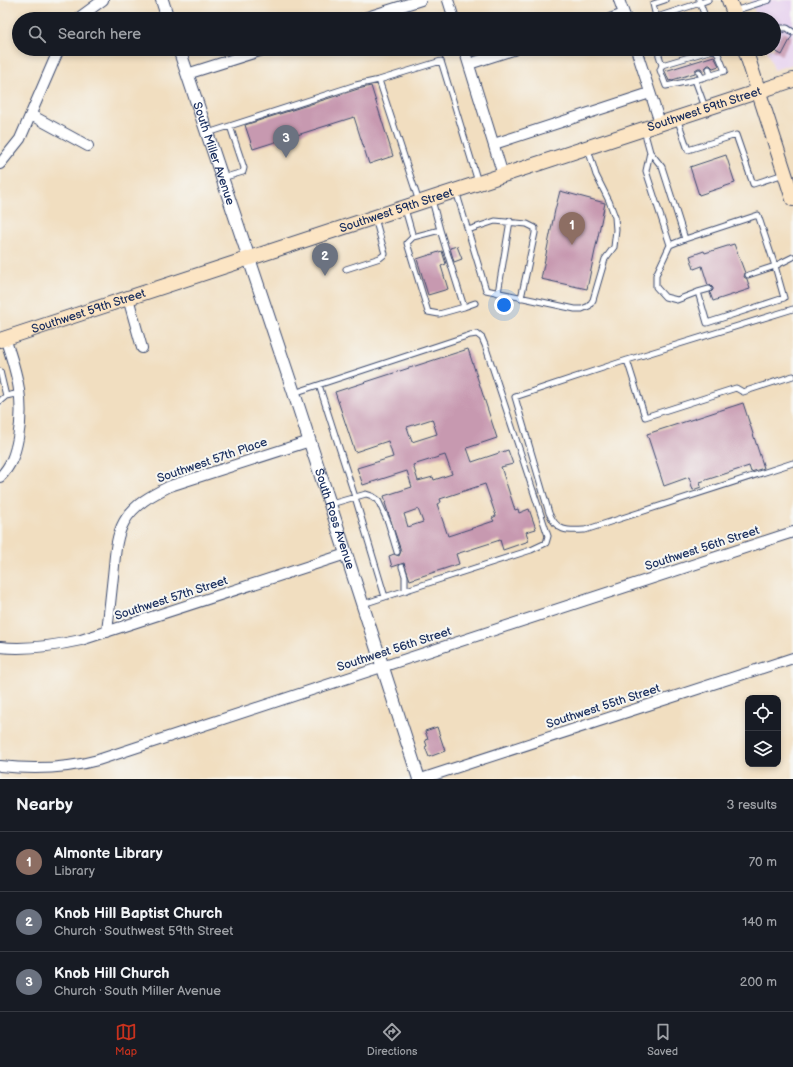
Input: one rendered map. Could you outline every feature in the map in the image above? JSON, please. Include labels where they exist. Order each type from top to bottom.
[{"type":"main road","points":[[747,56],[758,92],[788,175],[793,199]]},
{"type":"main road","name":"Southwest 59th Street","points":[[3,339],[793,80]]},
{"type":"street","points":[[87,12],[103,0]]},
{"type":"street","points":[[162,0],[166,12]]},
{"type":"street","points":[[383,12],[421,0]]},
{"type":"street","points":[[448,0],[452,12]]},
{"type":"street","points":[[619,0],[623,12]]},
{"type":"street","points":[[0,164],[20,139],[56,56]]},
{"type":"street","name":"South Miller Avenue","points":[[181,56],[249,258]]},
{"type":"street","points":[[187,74],[244,56]]},
{"type":"street","points":[[466,56],[503,175]]},
{"type":"street","points":[[469,64],[494,56]]},
{"type":"street","points":[[638,56],[660,123]]},
{"type":"street","points":[[494,144],[650,93]]},
{"type":"street","points":[[31,115],[88,146]]},
{"type":"street","name":"South Ross Avenue","points":[[249,258],[420,779]]},
{"type":"street","points":[[128,298],[142,348]]},
{"type":"street","points":[[0,477],[10,465],[16,449],[21,415],[20,393],[16,373],[3,339]]},
{"type":"street","name":"Southwest 57th Place","points":[[107,632],[115,552],[124,522],[132,512],[154,494],[170,486],[310,442]]},
{"type":"street","name":"Southwest 56th Street","points":[[0,766],[25,769],[50,769],[80,765],[98,760],[793,532]]},
{"type":"street","name":"Southwest 57th Street","points":[[0,647],[24,649],[61,645],[107,632],[346,554]]},
{"type":"street","name":"Southwest 55th Street","points":[[420,779],[793,658]]},
{"type":"lane","points":[[654,12],[653,4],[665,0]]},
{"type":"lane","points":[[670,12],[700,1],[708,0]]},
{"type":"lane","points":[[733,10],[768,0]]},
{"type":"lane","points":[[700,1],[704,12]]},
{"type":"lane","points":[[781,28],[787,28],[793,32]]},
{"type":"lane","points":[[659,56],[662,65],[660,70],[666,86],[678,81],[702,78],[724,71],[719,56]]},
{"type":"lane","points":[[662,65],[690,56]]},
{"type":"lane","points":[[693,56],[696,62]]},
{"type":"lane","points":[[683,58],[685,65]]},
{"type":"lane","points":[[207,133],[356,85],[441,61],[478,183]]},
{"type":"lane","points":[[672,62],[674,68]]},
{"type":"lane","points":[[709,69],[711,76]]},
{"type":"lane","points":[[699,72],[702,78]]},
{"type":"lane","points":[[691,79],[706,108]]},
{"type":"lane","points":[[378,80],[425,201],[440,230],[464,307]]},
{"type":"lane","points":[[677,118],[688,150],[736,135],[753,184],[788,175]]},
{"type":"lane","points":[[222,178],[243,172],[244,168],[230,126]]},
{"type":"lane","points":[[643,129],[650,152],[662,167],[685,239]]},
{"type":"lane","points":[[455,190],[486,290],[582,309],[589,306],[593,300],[605,259],[614,247],[616,230],[615,217],[596,175],[588,147]]},
{"type":"lane","points":[[650,152],[646,171],[670,245],[656,275],[656,287],[665,297],[677,300],[709,289]]},
{"type":"lane","points":[[404,208],[413,237]]},
{"type":"lane","points":[[670,245],[758,215],[784,298],[707,323],[698,292]]},
{"type":"lane","points":[[346,269],[380,258],[385,254],[375,217]]},
{"type":"lane","points":[[468,230],[495,221],[510,221],[527,224],[534,228],[535,233],[521,298]]},
{"type":"lane","points":[[498,292],[510,221]]},
{"type":"lane","points":[[440,230],[413,237],[407,243],[428,312],[439,314],[475,303]]},
{"type":"lane","points":[[748,275],[775,266],[793,257]]},
{"type":"lane","points":[[793,309],[627,360],[515,397],[549,513],[553,521],[561,529],[571,531],[585,530],[793,463]]},
{"type":"lane","points":[[294,393],[477,334],[482,338],[485,345],[548,536],[546,543],[531,550],[363,604]]},
{"type":"lane","points":[[627,360],[645,417],[736,388],[743,392],[793,376]]},
{"type":"lane","points":[[0,371],[6,396]]},
{"type":"lane","points":[[318,385],[355,497],[385,597]]},
{"type":"lane","points":[[0,401],[6,396],[20,393]]},
{"type":"lane","points":[[330,505],[366,494],[378,500],[388,522],[397,552]]},
{"type":"lane","points":[[402,567],[405,576],[405,591]]},
{"type":"shaded area","points":[[751,0],[793,0],[793,64],[774,70],[769,56],[781,56],[781,12],[755,12]]},
{"type":"building","points":[[783,32],[792,36],[782,55],[781,54],[781,36]]},
{"type":"building","points":[[714,56],[719,66],[713,68],[708,65],[703,71],[701,68],[698,68],[695,70],[695,73],[669,81],[665,71]]},
{"type":"building","points":[[371,86],[393,156],[369,164],[354,117],[253,149],[245,125]]},
{"type":"building","points":[[726,155],[735,183],[699,195],[690,167]]},
{"type":"building","points":[[560,191],[605,203],[587,289],[541,279]]},
{"type":"building","points":[[734,244],[745,273],[744,277],[747,279],[750,289],[713,301],[710,293],[713,288],[708,285],[702,266],[694,269],[690,256]]},
{"type":"building","points":[[457,246],[462,259],[454,262],[450,248]]},
{"type":"building","points":[[442,251],[446,264],[441,266],[448,289],[428,295],[417,259]]},
{"type":"building","points":[[468,349],[497,438],[467,448],[472,462],[508,450],[513,464],[501,467],[515,510],[518,509],[519,513],[529,509],[536,529],[526,532],[529,541],[503,550],[500,540],[456,554],[459,564],[410,580],[404,563],[392,567],[389,556],[394,554],[399,556],[401,551],[384,496],[412,487],[407,471],[363,485],[357,468],[393,457],[388,441],[355,452],[335,392]],"holes":[[[432,419],[437,434],[412,442],[407,427]],[[445,455],[452,474],[434,480],[433,477],[418,481],[413,465]],[[485,484],[496,516],[492,518],[494,521],[448,536],[437,504],[441,502],[440,499]],[[418,509],[423,522],[408,527],[404,514]]]},
{"type":"building","points":[[743,403],[764,468],[751,472],[749,466],[700,482],[701,487],[693,490],[689,477],[664,486],[647,434]]},
{"type":"building","points":[[437,727],[445,751],[429,757],[425,747],[427,746],[425,740],[428,739],[425,731]]},
{"type":"place","name":"Knob Hill Church","points":[[286,158]]},
{"type":"place","name":"Almonte Library","points":[[572,245]]},
{"type":"place","name":"Knob Hill Baptist Church","points":[[325,276]]}]
